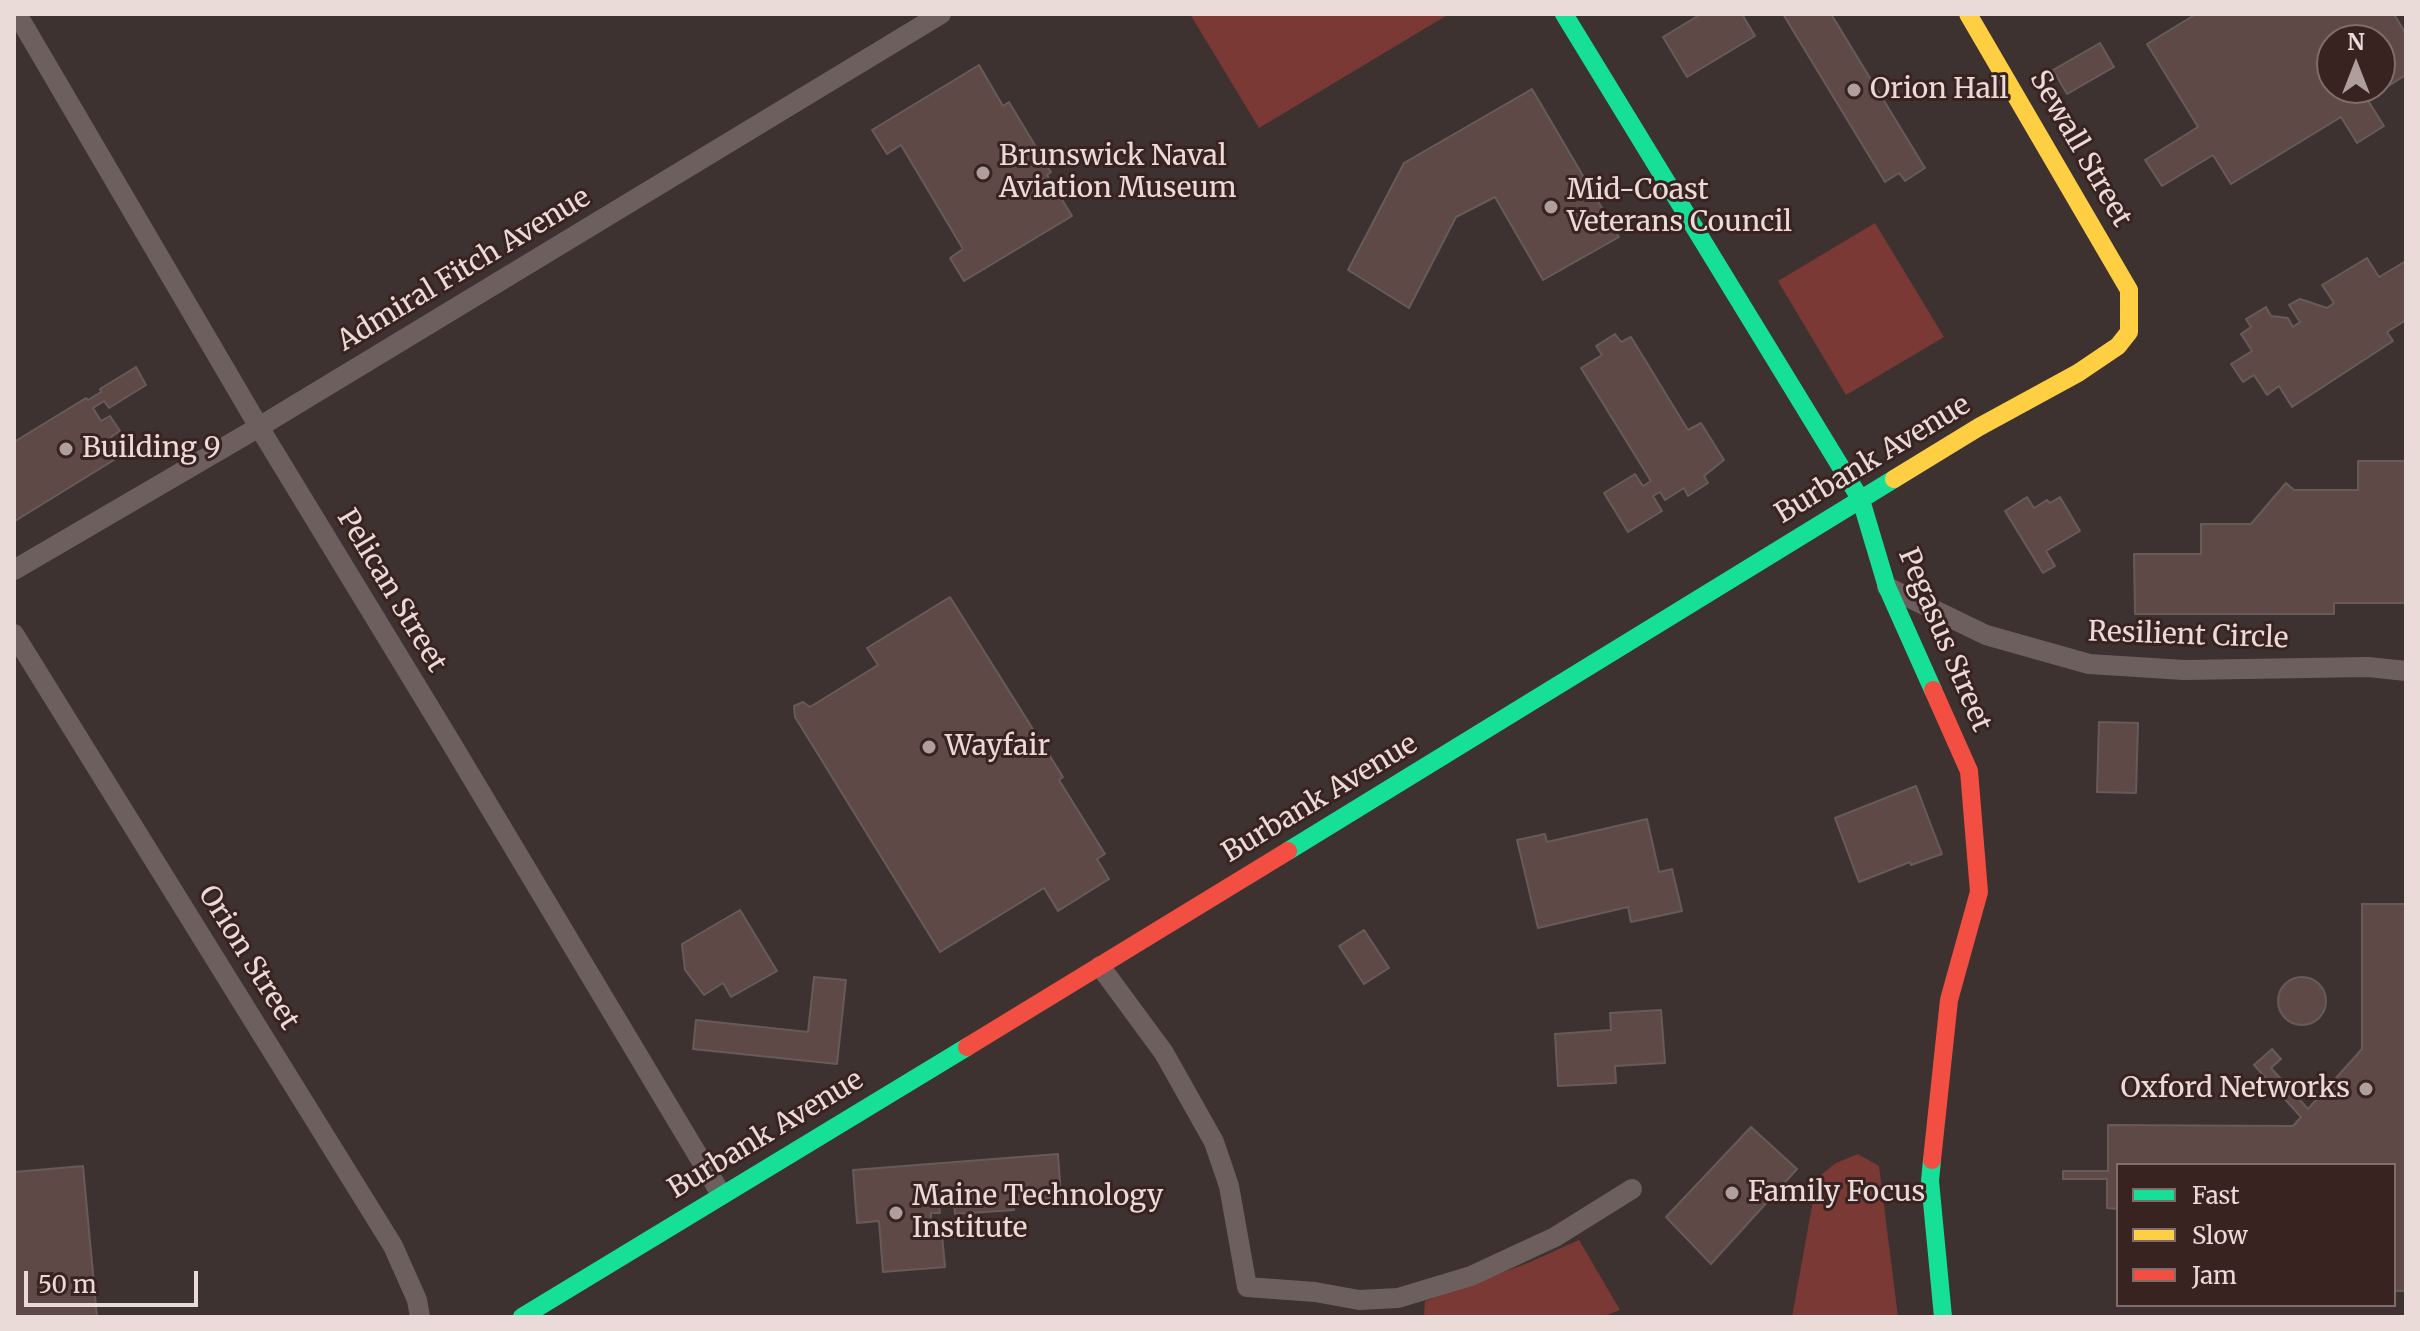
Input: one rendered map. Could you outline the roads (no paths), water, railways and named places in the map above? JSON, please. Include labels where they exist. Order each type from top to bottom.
[{"type":"street","name":"Pelican Street","points":[[17,14],[259,427],[721,1194]]},
{"type":"street","name":"Admiral Fitch Avenue","points":[[14,570],[259,427],[941,14]]},
{"type":"street","name":"Pegasus Street","points":[[1564,14],[1861,500],[1887,587],[1969,771],[1979,892],[1949,1000],[1930,1181],[1943,1317]]},
{"type":"street","name":"Sewall Street","points":[[1968,14],[2129,290],[2131,316]]},
{"type":"street","name":"Burbank Avenue","points":[[522,1317],[1979,427],[2078,373],[2118,346],[2129,332],[2131,316]]},
{"type":"street","name":"Resilient Circle","points":[[1887,587],[1986,635],[2089,664],[2184,670],[2368,667],[2406,671]]},
{"type":"street","name":"Orion Street","points":[[14,634],[393,1246],[417,1300],[420,1317]]},
{"type":"street","points":[[1100,966],[1164,1053],[1214,1142],[1229,1186],[1247,1287],[1315,1292],[1359,1300],[1398,1298],[1471,1276],[1555,1237],[1632,1189]]},
{"type":"place","name":"Orion Hall","points":[[1854,90]]},
{"type":"place","name":"Brunswick Naval Aviation Museum","points":[[983,173]]},
{"type":"place","name":"Mid-Coast Veterans Council","points":[[1551,207]]},
{"type":"place","name":"Building 9","points":[[66,449]]},
{"type":"place","name":"Wayfair","points":[[929,747]]},
{"type":"place","name":"Oxford Networks","points":[[2366,1089]]},
{"type":"place","name":"Family Focus","points":[[1732,1193]]},
{"type":"place","name":"Maine Technology Institute","points":[[896,1213]]}]
